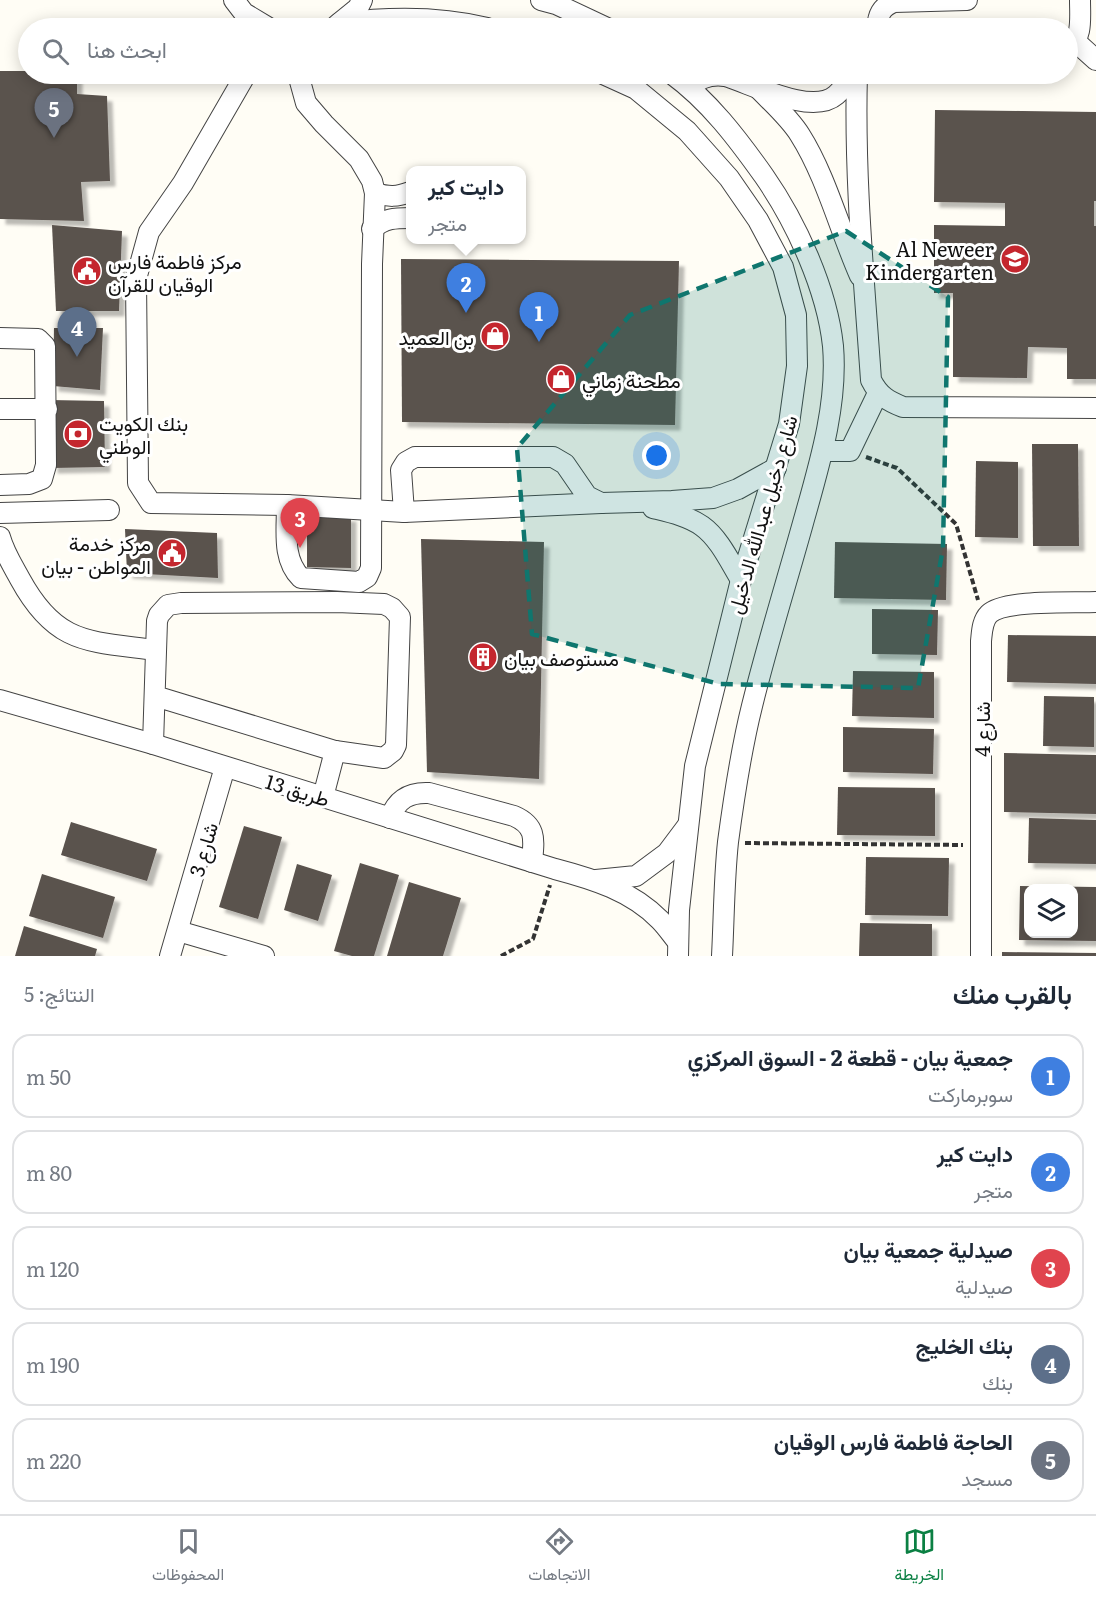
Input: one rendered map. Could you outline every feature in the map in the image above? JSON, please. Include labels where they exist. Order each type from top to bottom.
[{"type":"street","points":[[345,18],[358,8],[362,0]]},
{"type":"street","points":[[541,0],[556,4],[586,18]]},
{"type":"street","points":[[879,18],[881,11],[894,2],[967,0]]},
{"type":"street","points":[[1078,36],[1080,0]]},
{"type":"street","points":[[1078,50],[1096,60]]},
{"type":"street","points":[[240,84],[183,183],[149,232],[136,279],[138,483],[151,503],[287,505],[404,512],[713,498],[738,489],[776,468]]},
{"type":"street","points":[[287,505],[288,557],[292,569],[301,578],[359,582],[367,577],[371,568],[372,229],[375,193],[372,181],[362,164],[306,102],[301,84]]},
{"type":"street","name":"شارع دخيل عبدالله الدخيل","points":[[625,84],[636,89],[687,131],[741,194],[783,267],[796,315],[797,366],[789,424],[741,580],[695,766],[679,910],[678,949]]},
{"type":"street","name":"شارع دخيل عبدالله الدخيل","points":[[686,84],[734,133],[780,199],[806,251],[824,306],[832,345],[833,384],[823,451],[751,708],[728,843],[722,956]]},
{"type":"street","points":[[690,87],[694,84]]},
{"type":"street","points":[[749,84],[795,100],[814,103],[836,96],[847,84]]},
{"type":"street","points":[[856,84],[864,286],[871,380],[878,393],[887,401],[903,407],[1096,408]]},
{"type":"street","points":[[756,86],[799,134],[826,189],[864,286]]},
{"type":"street","points":[[375,193],[387,197],[406,194]]},
{"type":"street","points":[[372,229],[380,222],[390,218],[406,218]]},
{"type":"street","points":[[0,338],[38,339],[45,346],[46,409],[46,465],[42,478],[29,484],[0,485]]},
{"type":"street","points":[[823,451],[850,452],[878,393]]},
{"type":"street","points":[[0,409],[46,409]]},
{"type":"street","points":[[404,512],[401,470],[406,462],[416,457],[553,458],[566,464],[586,496],[600,502]]},
{"type":"street","points":[[633,502],[674,513],[703,526],[722,548],[741,580]]},
{"type":"street","points":[[0,513],[110,510]]},
{"type":"street","points":[[0,537],[32,601],[52,622],[77,637],[91,641],[155,651]]},
{"type":"street","points":[[153,744],[155,651],[159,615],[168,605],[175,603],[337,602],[384,604],[397,613],[401,622],[396,745],[393,751],[384,758],[378,759],[335,751],[155,696]]},
{"type":"street","points":[[984,621],[989,614],[1004,606],[1096,602]]},
{"type":"street","name":"شارع 4","points":[[981,956],[981,641],[984,621]]},
{"type":"street","name":"طريق 13","points":[[0,700],[153,744],[531,862],[596,880],[635,900],[660,920],[678,949]]},
{"type":"street","points":[[323,797],[335,751]]},
{"type":"street","name":"شارع 3","points":[[170,956],[225,767]]},
{"type":"street","points":[[390,818],[400,800],[419,792],[429,792],[513,816],[529,826],[533,835],[531,862]]},
{"type":"street","name":"طريق 13","points":[[596,880],[636,876],[668,853],[688,825]]},
{"type":"street","points":[[178,931],[264,956]]},
{"type":"path","points":[[850,452],[897,468],[956,524],[984,621]]},
{"type":"path","points":[[728,843],[981,845]]},
{"type":"path","points":[[501,956],[533,939],[555,869]]},
{"type":"highlighted area","points":[[846,231],[948,297],[943,548],[918,688],[719,684],[532,634],[517,448],[630,315]]},
{"type":"building","points":[[0,71],[18,71],[18,84],[77,84],[77,94],[107,96],[110,181],[81,182],[84,221],[0,219]]},
{"type":"building","name":"Al Neweer Kindergarten","points":[[935,110],[1096,112],[1094,226],[1096,226],[1096,379],[1067,379],[1067,348],[1028,347],[1027,378],[953,377],[953,293],[934,293],[934,225],[1005,226],[1005,203],[934,202]]},
{"type":"building","name":"مركز فاطمة فارس الوقيان للقرآن","points":[[52,225],[122,231],[119,311],[56,311]]},
{"type":"building","points":[[401,259],[679,261],[675,425],[402,422]]},
{"type":"building","points":[[54,328],[103,328],[100,390],[53,386]]},
{"type":"building","name":"بنك الكويت الوطني","points":[[50,400],[104,401],[105,467],[52,468]]},
{"type":"building","points":[[1032,444],[1078,444],[1079,546],[1033,546]]},
{"type":"building","points":[[976,461],[1018,462],[1018,538],[975,537]]},
{"type":"building","points":[[307,515],[351,516],[351,568],[307,567]]},
{"type":"building","name":"مركز خدمة المواطن - بيان","points":[[125,529],[217,533],[218,578],[127,573]]},
{"type":"building","name":"مستوصف بيان","points":[[421,539],[544,542],[539,779],[427,772]]},
{"type":"building","points":[[835,542],[947,544],[946,600],[834,598]]},
{"type":"building","points":[[872,609],[938,610],[937,655],[872,654]]},
{"type":"building","points":[[1008,635],[1096,636],[1096,684],[1007,682]]},
{"type":"building","points":[[853,671],[934,672],[934,718],[852,716]]},
{"type":"building","points":[[1044,696],[1094,697],[1094,747],[1043,746]]},
{"type":"building","points":[[843,727],[934,729],[933,774],[843,772]]},
{"type":"building","points":[[1004,753],[1096,755],[1096,814],[1004,812]]},
{"type":"building","points":[[838,787],[935,788],[935,836],[837,835]]},
{"type":"building","points":[[1029,818],[1096,820],[1096,864],[1028,863]]},
{"type":"building","points":[[71,822],[157,849],[147,881],[61,855]]},
{"type":"building","points":[[244,826],[282,837],[258,919],[219,907]]},
{"type":"building","points":[[866,857],[949,858],[948,916],[865,915]]},
{"type":"building","points":[[360,863],[399,875],[374,956],[352,956],[334,951]]},
{"type":"building","points":[[297,864],[332,875],[318,921],[284,910]]},
{"type":"building","points":[[42,874],[115,897],[103,938],[29,916]]},
{"type":"building","points":[[409,882],[461,898],[443,956],[387,956]]},
{"type":"building","points":[[1020,886],[1024,886],[1024,938],[1078,938],[1078,887],[1096,887],[1096,941],[1019,940]]},
{"type":"building","points":[[860,923],[932,924],[932,956],[859,956]]},
{"type":"building","points":[[24,926],[97,949],[95,956],[15,956]]},
{"type":"building","points":[[1002,952],[1096,953],[1096,956],[1002,956]]},
{"type":"place","name":"الحاجة فاطمة فارس الوقيان","points":[[54,138]]},
{"type":"place","name":"Al Neweer Kindergarten","points":[[1015,259]]},
{"type":"place","name":"مركز فاطمة فارس الوقيان للقرآن","points":[[87,271]]},
{"type":"place","name":"دايت كير","points":[[466,313]]},
{"type":"place","name":"بن العميد","points":[[495,336]]},
{"type":"place","name":"جمعية بيان - قطعة 2 - السوق المركزي","points":[[539,342]]},
{"type":"place","name":"بنك الخليج","points":[[77,357]]},
{"type":"place","name":"مطحنة زماني","points":[[561,379]]},
{"type":"place","name":"بنك الكويت الوطني","points":[[78,434]]},
{"type":"place","name":"صيدلية جمعية بيان","points":[[300,548]]},
{"type":"place","name":"مركز خدمة المواطن - بيان","points":[[172,553]]},
{"type":"place","name":"مستوصف بيان","points":[[483,657]]}]
